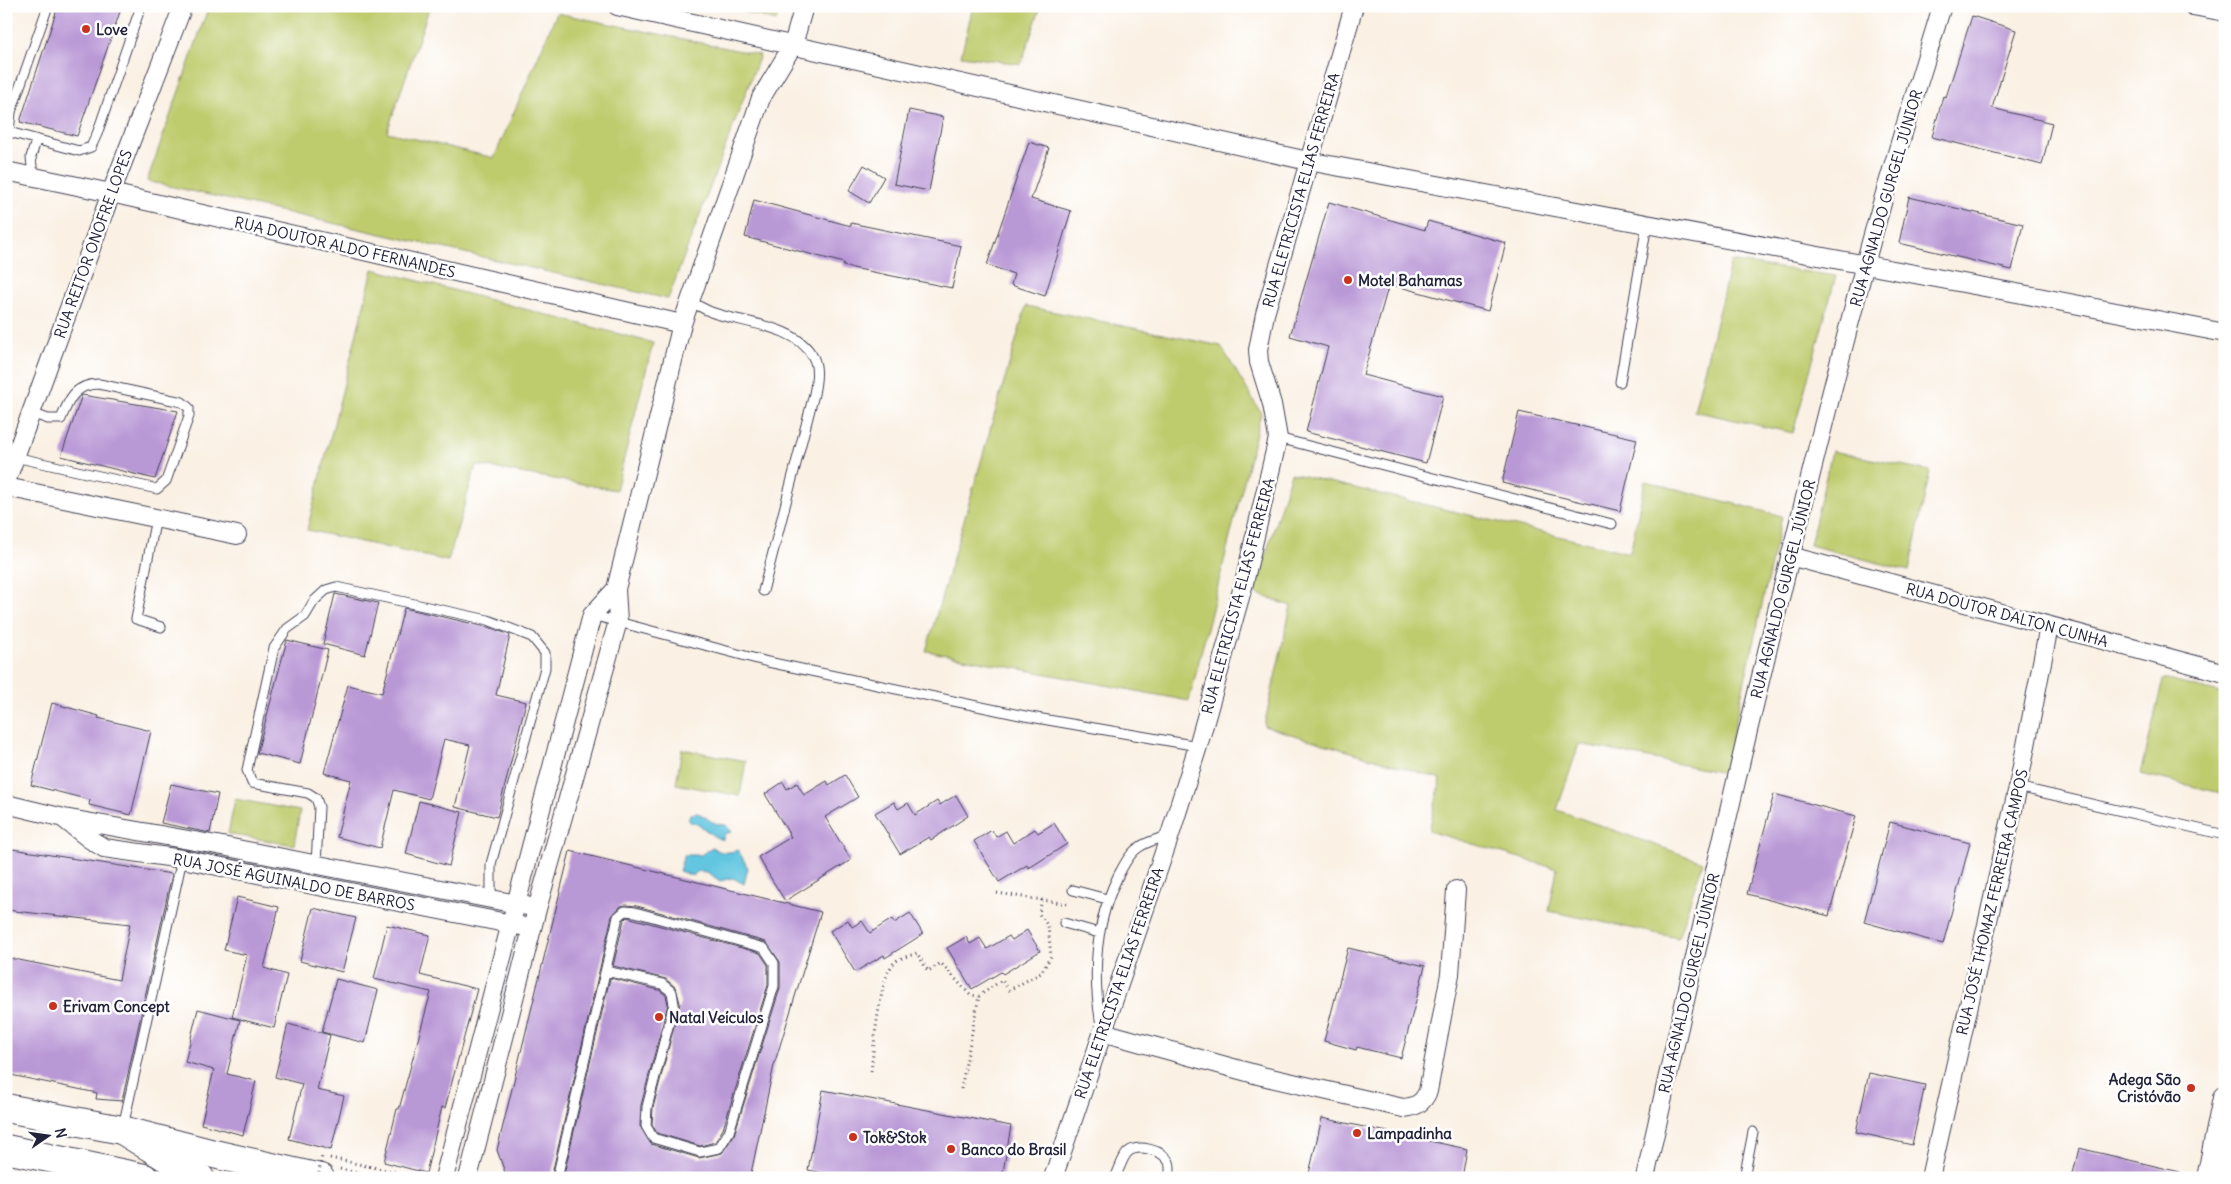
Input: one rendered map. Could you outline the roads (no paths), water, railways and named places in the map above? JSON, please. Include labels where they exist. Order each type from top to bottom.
[{"type":"main road","points":[[2209,1178],[2225,1098]]},
{"type":"main road","points":[[6,1108],[122,1130],[214,1154],[323,1170]]},
{"type":"main road","points":[[122,1130],[200,1178]]},
{"type":"main road","points":[[6,1149],[144,1178]]},
{"type":"street","name":"RUA REITOR ONOFRE LOPES","points":[[6,482],[111,193],[183,6]]},
{"type":"street","points":[[617,6],[1308,161],[2225,333]]},
{"type":"street","points":[[468,1178],[537,909],[618,621],[616,589],[682,324],[761,98],[792,45],[804,6]]},
{"type":"street","name":"RUA ELETRICISTA ELIAS FERREIRA","points":[[1053,1178],[1170,835],[1198,746],[1244,583],[1278,438],[1272,404],[1261,373],[1258,350],[1265,314],[1354,6]]},
{"type":"street","name":"RUA AGNALDO GURGEL JÚNIOR","points":[[1645,1178],[1705,909],[1790,556],[1865,265],[1942,6]]},
{"type":"street","points":[[2193,6],[2225,12]]},
{"type":"street","name":"RUA DOUTOR ALDO FERNANDES","points":[[6,171],[111,193],[682,324]]},
{"type":"street","points":[[6,487],[236,535]]},
{"type":"street","name":"RUA DOUTOR DALTON CUNHA","points":[[1790,556],[2225,674]]},
{"type":"street","points":[[444,1178],[592,614],[616,589]]},
{"type":"street","name":"RUA JOSÉ THOMAZ FERREIRA CAMPOS","points":[[1930,1178],[2018,787],[2049,626]]},
{"type":"street","name":"RUA JOSÉ AGUINALDO DE BARROS","points":[[6,804],[64,818],[217,845],[537,909]]},
{"type":"street","name":"RUA JOSÉ AGUINALDO DE BARROS","points":[[64,818],[88,838],[104,848],[215,865],[532,928]]},
{"type":"street","points":[[215,865],[217,845]]},
{"type":"street","points":[[1102,1032],[1262,1076],[1403,1108],[1414,1107],[1424,1100],[1428,1091],[1450,974],[1456,890]]},
{"type":"lane","points":[[48,6],[11,112],[9,132],[36,141],[79,151],[91,147],[141,6]]},
{"type":"lane","points":[[33,176],[31,157],[36,141]]},
{"type":"lane","points":[[1620,382],[1647,224]]},
{"type":"lane","points":[[690,302],[710,312],[785,332],[804,343],[814,358],[817,374],[814,394],[763,591]]},
{"type":"lane","points":[[15,457],[157,489],[166,481],[189,416],[188,408],[182,402],[99,384],[87,384],[74,393],[61,419],[48,419],[31,413]]},
{"type":"lane","points":[[1278,438],[1612,524]]},
{"type":"lane","points":[[156,518],[136,619],[161,627]]},
{"type":"lane","points":[[316,865],[319,807],[316,798],[308,793],[252,783],[247,770],[274,648],[287,628],[305,616],[314,601],[326,590],[336,587],[488,620],[532,637],[545,653],[545,668],[492,864],[491,899]]},
{"type":"lane","points":[[592,614],[768,662],[1024,716],[1198,746]]},
{"type":"lane","points":[[2018,787],[2225,835]]},
{"type":"lane","points":[[1102,1032],[1096,966],[1099,933],[1107,899],[1126,862],[1141,846],[1170,835]]},
{"type":"lane","points":[[122,1130],[182,859]]},
{"type":"lane","points":[[1073,890],[1107,899]]},
{"type":"lane","points":[[557,1178],[618,917],[625,911],[635,912],[764,948],[774,963],[774,986],[729,1132],[719,1148],[700,1152],[653,1138],[646,1126],[647,1107],[674,1004],[672,992],[662,984],[606,971]]},
{"type":"lane","points":[[1064,923],[1099,933]]},
{"type":"lane","points":[[1744,1178],[1753,1132]]},
{"type":"lane","points":[[1115,1178],[1126,1154],[1137,1148],[1142,1148],[1162,1154],[1166,1158],[1170,1164],[1169,1178]]},
{"type":"water","points":[[697,813],[712,822],[726,825],[732,832],[724,834],[723,840],[713,836],[698,825],[688,821],[690,814]]},
{"type":"water","points":[[712,847],[718,851],[725,852],[738,850],[748,868],[744,884],[733,878],[720,881],[707,872],[698,871],[693,876],[679,871],[684,855],[701,855]]},
{"type":"place","name":"Love","points":[[86,29]]},
{"type":"place","name":"Motel Bahamas","points":[[1348,280]]},
{"type":"place","name":"Erivam Concept","points":[[53,1006]]},
{"type":"place","name":"Natal Veículos","points":[[659,1017]]},
{"type":"place","name":"Adega São Cristóvão","points":[[2191,1088]]},
{"type":"place","name":"Lampadinha","points":[[1357,1133]]},
{"type":"place","name":"Tok&Stok","points":[[853,1137]]},
{"type":"place","name":"Banco do Brasil","points":[[951,1149]]}]
